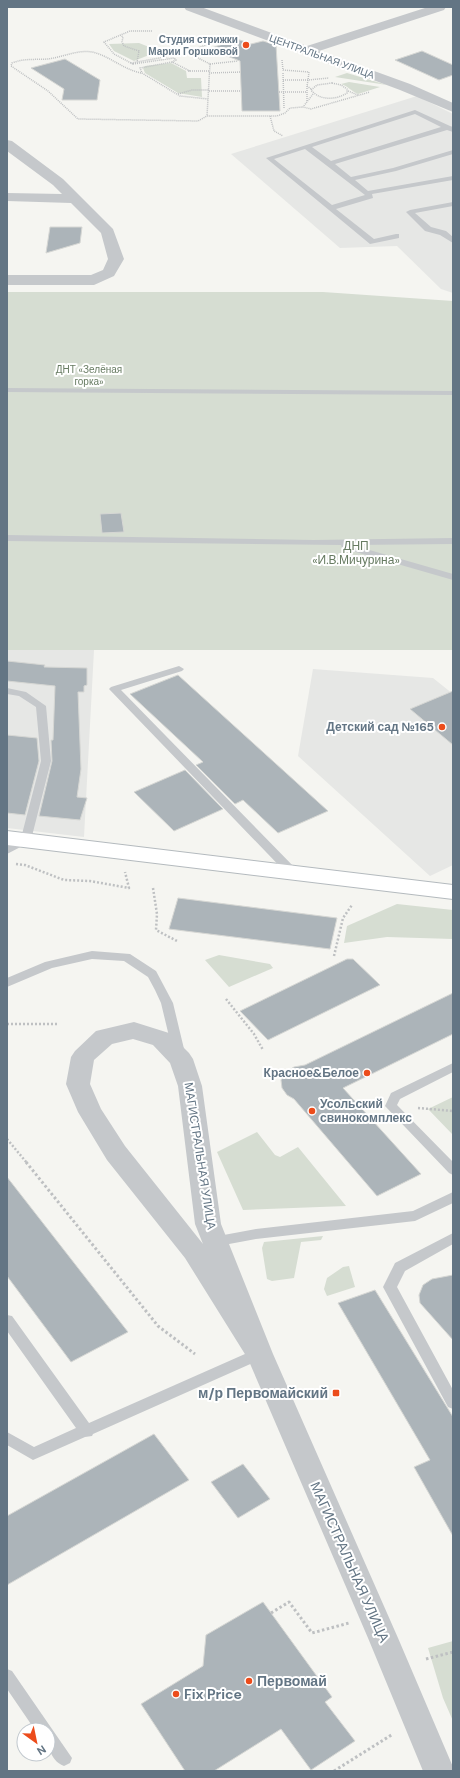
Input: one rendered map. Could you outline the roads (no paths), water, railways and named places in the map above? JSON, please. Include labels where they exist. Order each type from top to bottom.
[{"type":"street","name":"ЦЕНТРАЛЬНАЯ УЛИЦА","points":[[190,7],[306,51],[406,86],[453,108]]},
{"type":"street","points":[[306,51],[440,7]]},
{"type":"street","points":[[7,144],[58,182],[108,232],[116,259],[108,273],[94,280],[7,280]]},
{"type":"street","points":[[7,197],[75,199]]},
{"type":"street","points":[[17,839],[294,874],[453,892]]},
{"type":"street","name":"МАГИСТРАЛЬНАЯ УЛИЦА","points":[[204,1246],[208,1224],[190,1086],[180,1059],[161,1039],[134,1030],[104,1037],[83,1057],[78,1084],[90,1112],[116,1153],[204,1246],[259,1354],[408,1696],[439,1771]]},
{"type":"lane","points":[[396,236],[372,242],[269,158],[415,112],[450,128]]},
{"type":"lane","points":[[329,164],[450,128]]},
{"type":"lane","points":[[306,146],[370,196],[330,208]]},
{"type":"lane","points":[[350,179],[394,170],[453,152]]},
{"type":"lane","points":[[366,193],[453,178]]},
{"type":"lane","points":[[453,204],[410,212],[428,229],[443,233],[453,241]]},
{"type":"lane","points":[[443,233],[453,231]]},
{"type":"lane","points":[[7,390],[453,393]]},
{"type":"lane","points":[[7,538],[333,542],[453,541]]},
{"type":"lane","points":[[333,542],[453,577]]},
{"type":"lane","points":[[179,668],[114,689],[294,874]]},
{"type":"lane","points":[[7,691],[22,694],[41,706],[46,761],[17,839],[7,850]]},
{"type":"lane","points":[[7,983],[49,965],[92,955],[126,956],[152,974],[162,990],[167,1003],[180,1059]]},
{"type":"lane","points":[[453,1067],[395,1096],[391,1106],[453,1170]]},
{"type":"lane","points":[[204,1246],[256,1234],[415,1216],[453,1197]]},
{"type":"lane","points":[[453,1238],[400,1268],[390,1287],[453,1403]]},
{"type":"lane","points":[[7,1320],[87,1432]]},
{"type":"lane","points":[[7,1438],[33,1454],[87,1432],[259,1354]]},
{"type":"lane","points":[[7,1676],[39,1722]]},
{"type":"lane","points":[[56,1746],[64,1758]]},
{"type":"place","name":"Студия стрижки Марии Горшковой","points":[[246,45]]},
{"type":"place","name":"Детский сад №165","points":[[442,727]]},
{"type":"place","name":"Красное&Белое","points":[[367,1073]]},
{"type":"place","name":"Усольский свинокомплекс","points":[[312,1111]]},
{"type":"place","name":"м/р Первомайский","points":[[336,1393]]},
{"type":"place","name":"Первомай","points":[[249,1681]]},
{"type":"place","name":"Fix Price","points":[[176,1694]]},
{"type":"park label","name":"ДНТ «Зелёная горка»","points":[[89,374]]},
{"type":"park label","name":"ДНП «И.В.Мичурина»","points":[[356,553]]}]
